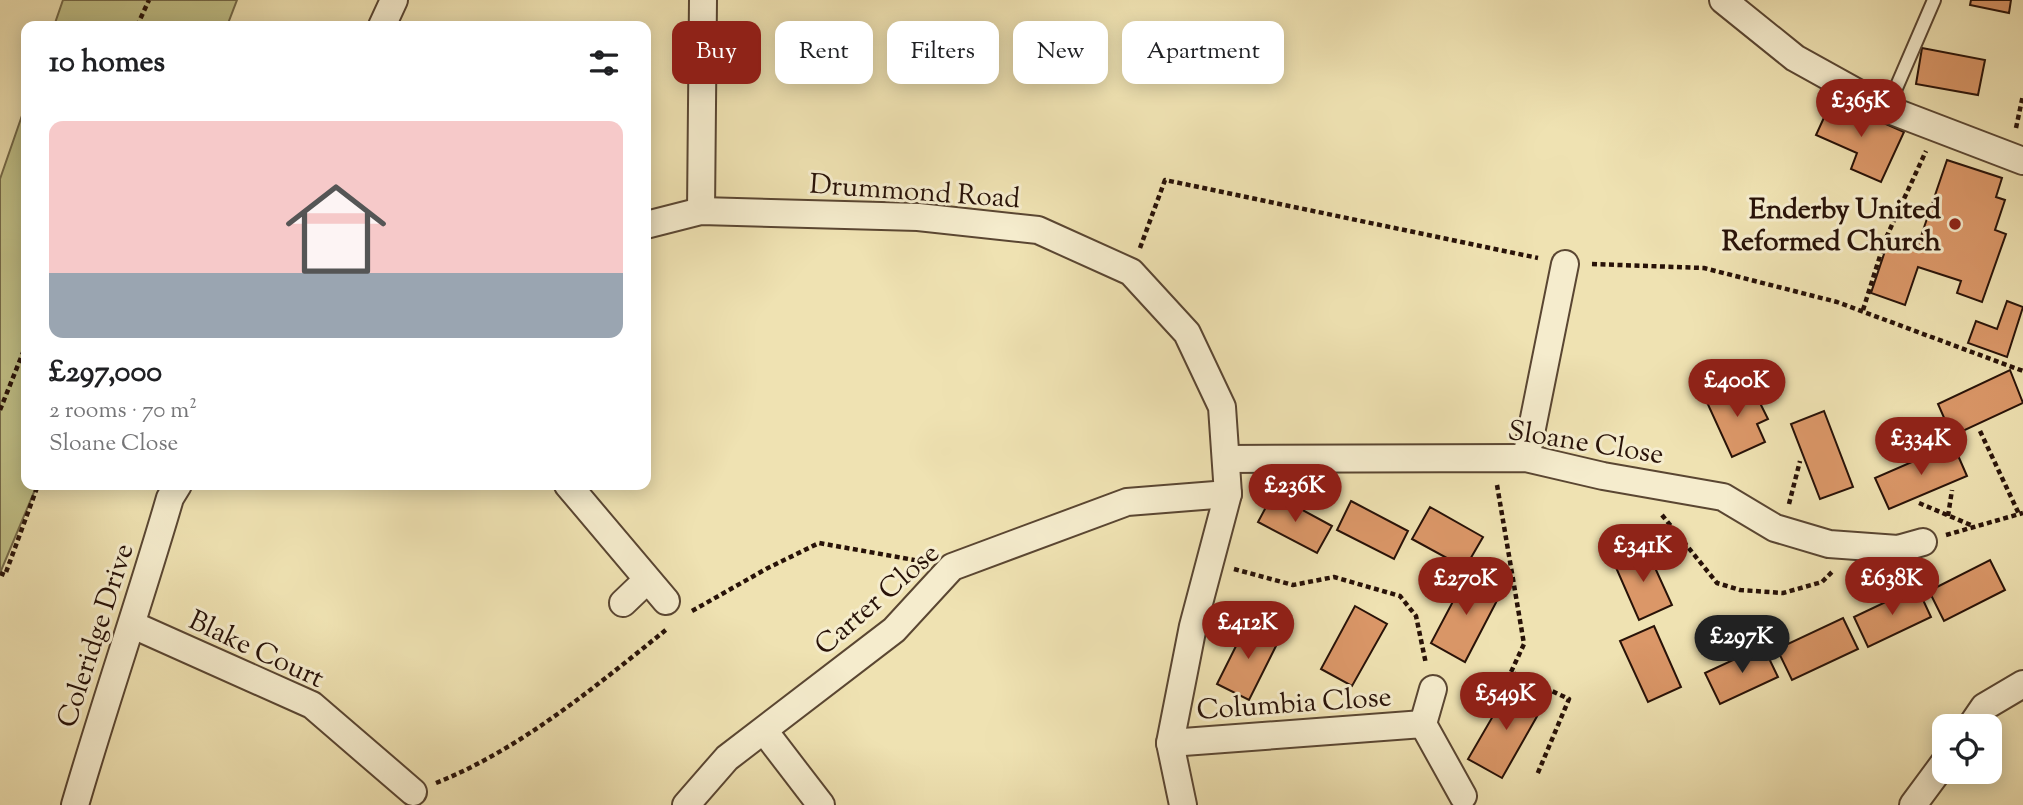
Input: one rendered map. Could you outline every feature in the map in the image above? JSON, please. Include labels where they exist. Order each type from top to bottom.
[{"type":"street","points":[[384,21],[394,0]]},
{"type":"street","points":[[701,211],[703,0]]},
{"type":"street","points":[[1723,0],[1795,58],[1887,109],[2023,161]]},
{"type":"street","name":"Drummond Road","points":[[651,224],[701,211],[918,217],[1038,230],[1131,272],[1186,333],[1222,407],[1228,494],[1193,626],[1170,743]]},
{"type":"street","points":[[1526,458],[1565,264]]},
{"type":"street","name":"Sloane Close","points":[[1226,459],[1526,458],[1723,497],[1783,530],[1829,544],[1898,549],[1923,542]]},
{"type":"street","name":"Coleridge Drive","points":[[75,805],[108,691],[133,625],[174,490]]},
{"type":"street","points":[[572,490],[646,581],[674,609]]},
{"type":"street","name":"Carter Close","points":[[686,805],[727,758],[765,732],[894,630],[952,567],[1127,502],[1228,494]]},
{"type":"street","points":[[623,603],[646,581]]},
{"type":"street","name":"Blake Court","points":[[133,625],[312,705],[413,792]]},
{"type":"street","points":[[1979,714],[1984,707],[2023,684]]},
{"type":"street","name":"Columbia Close","points":[[1433,689],[1423,724],[1463,796]]},
{"type":"street","name":"Columbia Close","points":[[1170,743],[1423,724]]},
{"type":"street","points":[[765,732],[821,805]]},
{"type":"street","points":[[1170,743],[1183,805]]},
{"type":"street","points":[[1913,805],[1932,779]]},
{"type":"lane","points":[[1887,109],[1934,0]]},
{"type":"path","points":[[139,21],[149,0]]},
{"type":"path","points":[[1863,310],[1885,240],[1936,128]]},
{"type":"path","points":[[0,410],[21,358]]},
{"type":"path","points":[[1923,542],[2021,514],[1980,431]]},
{"type":"path","points":[[1493,457],[1524,644],[1511,672],[1569,699],[1537,775]]},
{"type":"path","points":[[1783,530],[1800,461]]},
{"type":"path","points":[[1634,481],[1717,583],[1740,590],[1783,593],[1807,588],[1822,582],[1855,547]]},
{"type":"path","points":[[0,573],[5,575],[36,490]]},
{"type":"path","points":[[1948,516],[1952,490]]},
{"type":"path","points":[[1919,503],[1974,527]]},
{"type":"path","points":[[413,792],[480,762],[590,691],[674,609],[819,543],[952,567]]},
{"type":"path","points":[[1210,562],[1293,585],[1334,577],[1400,596],[1416,616],[1418,636],[1433,689]]},
{"type":"shaded area","points":[[63,0],[237,0],[229,21],[56,21]]},
{"type":"shaded area","points":[[21,118],[21,490],[35,490],[0,573],[0,179]]},
{"type":"building","points":[[1971,0],[2011,0],[2009,13],[1970,5]]},
{"type":"building","points":[[1922,48],[1985,60],[1978,95],[1916,84]]},
{"type":"building","points":[[1832,100],[1904,132],[1881,182],[1851,169],[1857,153],[1816,135]]},
{"type":"building","points":[[1947,160],[2002,178],[1996,197],[2005,200],[1995,230],[2006,234],[1982,302],[1957,293],[1961,281],[1918,267],[1905,305],[1871,293],[1888,242],[1916,251]]},
{"type":"building","points":[[2007,301],[2023,307],[2007,357],[1968,343],[1976,321],[1997,329]]},
{"type":"building","points":[[2010,370],[2023,403],[1952,436],[1938,404]]},
{"type":"building","points":[[1737,383],[1746,403],[1758,399],[1768,419],[1757,424],[1765,442],[1732,457],[1705,398]]},
{"type":"building","points":[[1824,411],[1853,487],[1820,499],[1791,424]]},
{"type":"building","points":[[1953,444],[1967,476],[1889,509],[1875,478]]},
{"type":"building","points":[[1273,494],[1332,526],[1317,553],[1258,522]]},
{"type":"building","points":[[1351,501],[1408,531],[1394,559],[1337,530]]},
{"type":"building","points":[[1430,507],[1483,537],[1465,568],[1412,539]]},
{"type":"building","points":[[1646,548],[1672,605],[1639,620],[1614,563]]},
{"type":"building","points":[[1990,560],[2005,590],[1944,621],[1929,591]]},
{"type":"building","points":[[1468,573],[1502,591],[1465,662],[1431,643]]},
{"type":"building","points":[[1917,587],[1931,617],[1868,647],[1854,617]]},
{"type":"building","points":[[1355,606],[1387,624],[1352,686],[1321,669]]},
{"type":"building","points":[[1843,618],[1858,649],[1792,680],[1777,649]]},
{"type":"building","points":[[1248,622],[1280,638],[1249,700],[1217,684]]},
{"type":"building","points":[[1654,626],[1681,687],[1648,702],[1620,641]]},
{"type":"building","points":[[1763,646],[1778,677],[1720,704],[1705,673]]},
{"type":"building","points":[[1511,685],[1544,704],[1502,778],[1468,759]]},
{"type":"place","name":"Enderby United Reformed Church","points":[[1955,224]]}]
